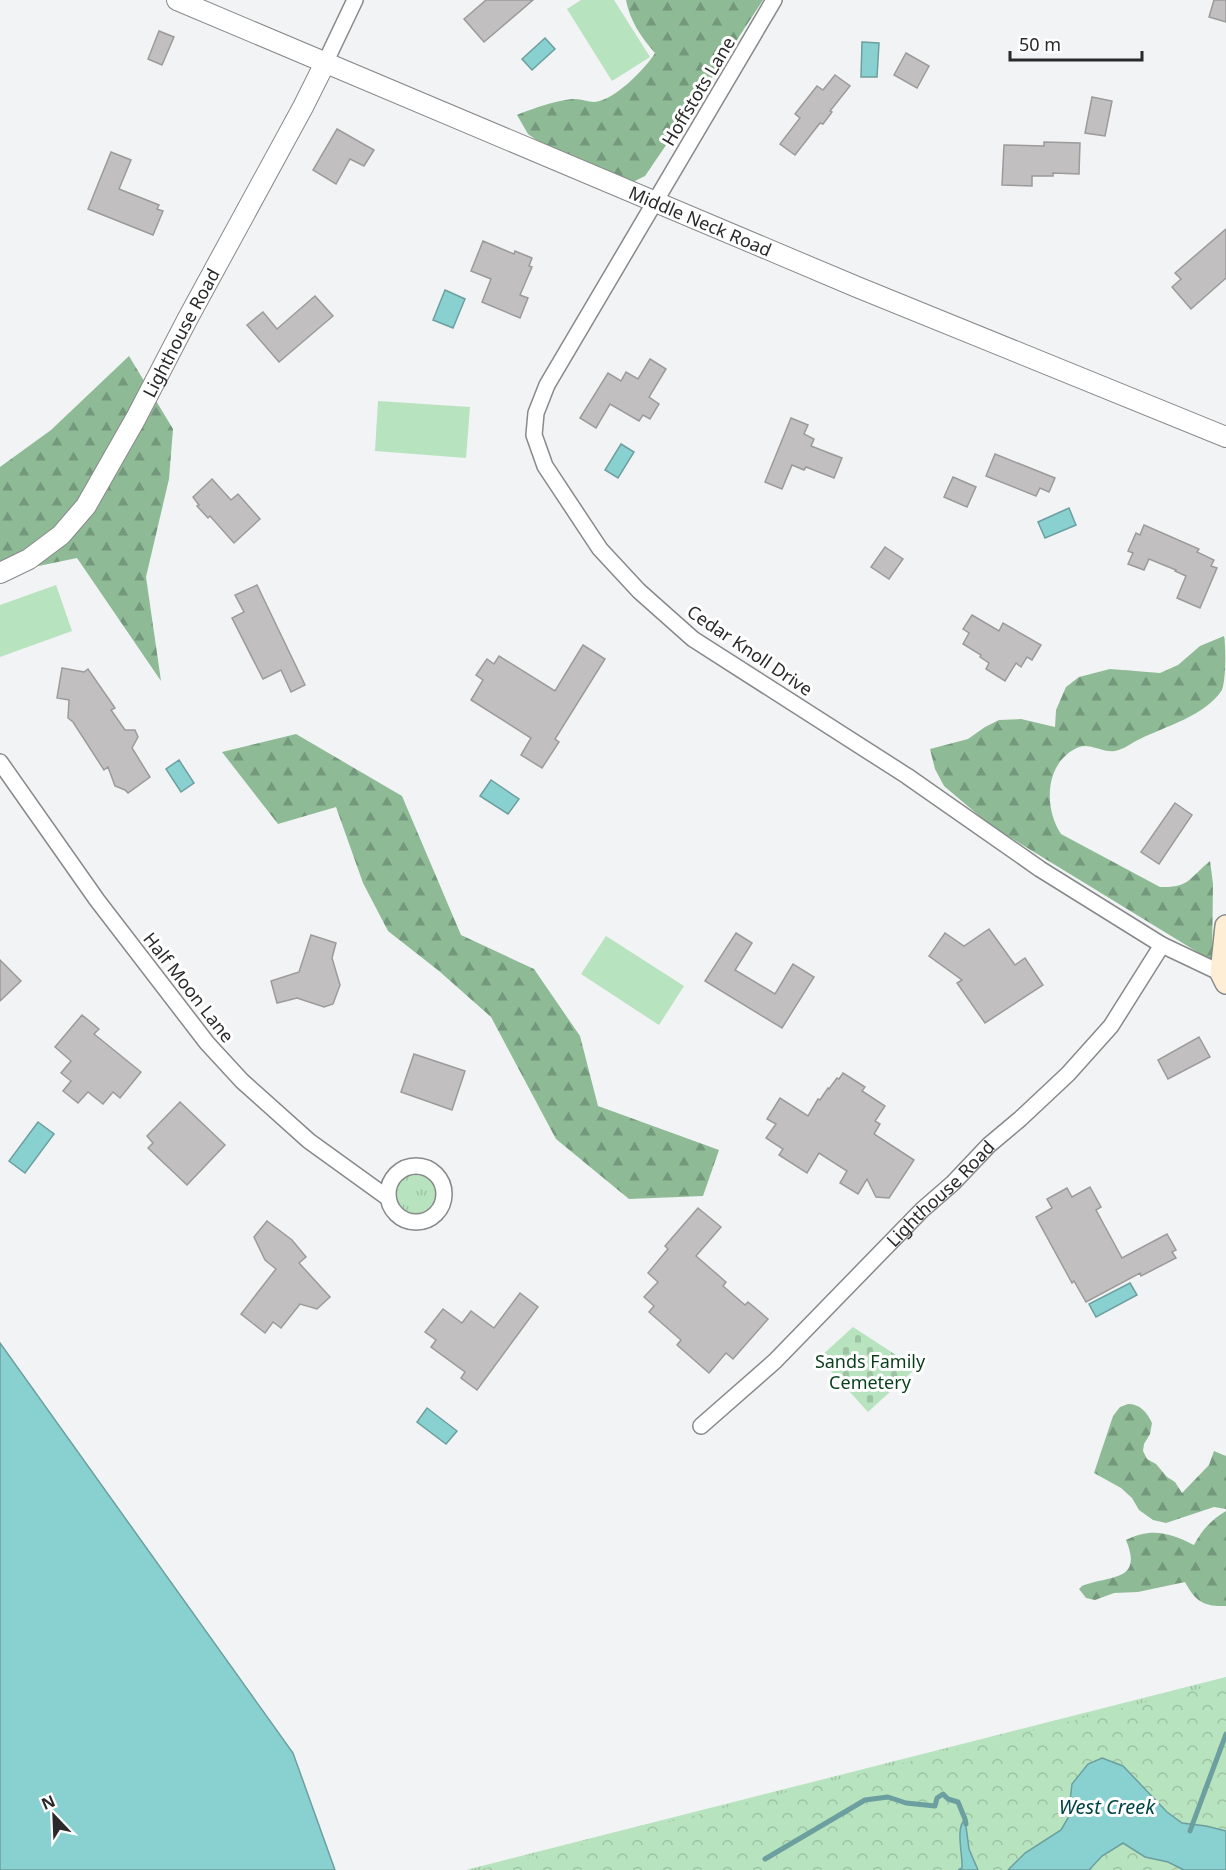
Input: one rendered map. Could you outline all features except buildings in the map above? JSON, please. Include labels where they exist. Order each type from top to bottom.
[{"type":"main road","points":[[1223,978],[1226,926]]},
{"type":"street","name":"Middle Neck Road","points":[[177,0],[857,287],[1226,437]]},
{"type":"street","points":[[325,63],[356,0]]},
{"type":"street","name":"Hoffstots Lane","points":[[654,202],[774,0]]},
{"type":"street","name":"Lighthouse Road","points":[[0,573],[29,559],[61,535],[86,506],[136,418],[325,63]]},
{"type":"street","name":"Cedar Knoll Drive","points":[[654,202],[547,385],[537,413],[534,435],[545,466],[600,549],[639,591],[693,639],[907,776],[1040,868],[1162,945],[1223,978]]},
{"type":"street","name":"Half Moon Lane","points":[[0,762],[97,900],[207,1043],[242,1081],[309,1141],[388,1198]]},
{"type":"street","name":"Lighthouse Road","points":[[700,1426],[775,1361],[922,1209],[952,1183],[989,1144],[1020,1119],[1068,1074],[1111,1026],[1162,945]]},
{"type":"green space","points":[[581,0],[614,0],[650,57],[612,81],[567,9]]},
{"type":"green space","points":[[626,0],[763,0],[645,176],[631,183],[549,149],[528,134],[517,115],[562,101],[602,100],[611,96],[637,75],[655,53],[637,28]]},
{"type":"green space","points":[[129,356],[173,429],[169,479],[146,577],[161,681],[77,558],[0,574],[0,467],[51,430]]},
{"type":"green space","points":[[378,401],[470,407],[466,458],[375,451]]},
{"type":"green space","points":[[56,585],[72,631],[0,657],[0,605]]},
{"type":"green space","points":[[1224,636],[1222,690],[1206,707],[1119,750],[1106,751],[1092,747],[1079,747],[1059,763],[1050,786],[1051,811],[1061,834],[1160,887],[1183,884],[1210,861],[1213,884],[1212,961],[990,825],[944,786],[935,769],[930,749],[968,739],[999,720],[1021,719],[1055,727],[1056,710],[1066,687],[1079,677],[1110,669],[1160,673],[1178,665],[1200,646]]},
{"type":"green space","points":[[296,734],[402,796],[461,935],[534,969],[580,1036],[598,1106],[719,1150],[703,1196],[629,1199],[556,1139],[491,1017],[439,971],[388,931],[363,883],[336,807],[278,824],[222,752]]},
{"type":"green space","points":[[606,936],[684,986],[659,1025],[581,974]]},
{"type":"green space","points":[[416,1172],[431,1179],[438,1194],[431,1209],[416,1216],[401,1209],[394,1194],[401,1179]]},
{"type":"green space","name":"Sands Family Cemetery","points":[[853,1327],[916,1368],[868,1412],[819,1358]]},
{"type":"green space","points":[[1128,1404],[1143,1409],[1152,1423],[1143,1451],[1147,1459],[1156,1464],[1167,1477],[1175,1482],[1182,1493],[1209,1465],[1214,1451],[1226,1456],[1226,1509],[1214,1507],[1166,1523],[1153,1520],[1139,1510],[1132,1498],[1121,1488],[1094,1473],[1113,1416],[1120,1407]]},
{"type":"green space","points":[[1226,1511],[1226,1606],[1201,1602],[1185,1582],[1138,1592],[1114,1593],[1095,1600],[1086,1598],[1079,1589],[1127,1571],[1130,1554],[1126,1540],[1144,1534],[1161,1533],[1194,1545],[1207,1526]]},
{"type":"green space","points":[[1226,1677],[1226,1704],[668,1870],[466,1870]]},
{"type":"green space","points":[[1226,1682],[1226,1870],[478,1870]]},
{"type":"water","points":[[545,38],[555,49],[532,70],[522,59]]},
{"type":"water","points":[[862,42],[879,43],[877,77],[861,77]]},
{"type":"water","points":[[445,290],[465,299],[453,328],[433,320]]},
{"type":"water","points":[[621,444],[634,452],[618,478],[605,470]]},
{"type":"water","points":[[1069,508],[1076,525],[1045,538],[1038,522]]},
{"type":"water","points":[[179,760],[194,783],[181,792],[166,769]]},
{"type":"water","points":[[491,780],[519,799],[508,814],[480,796]]},
{"type":"water","points":[[38,1122],[54,1134],[25,1173],[9,1161]]},
{"type":"water","points":[[1130,1283],[1137,1295],[1096,1317],[1089,1304]]},
{"type":"water","points":[[0,1343],[293,1753],[335,1870],[0,1870]]},
{"type":"water","points":[[427,1408],[457,1431],[446,1444],[417,1422]]},
{"type":"water","name":"West Creek","points":[[1102,1758],[1123,1766],[1167,1812],[1182,1823],[1226,1831],[1226,1870],[1184,1870],[1168,1862],[1145,1857],[1123,1843],[1102,1856],[1089,1870],[1008,1870],[1025,1853],[1061,1830],[1068,1818],[1072,1784],[1088,1764]]},
{"type":"water","points":[[965,1819],[969,1849],[978,1870],[958,1870],[962,1868],[960,1829]]},
{"type":"waterway","points":[[1190,1831],[1226,1734]]},
{"type":"waterway","points":[[765,1859],[865,1800],[888,1797],[906,1803],[935,1806],[937,1798],[943,1794],[948,1799],[958,1802],[966,1824]]}]
